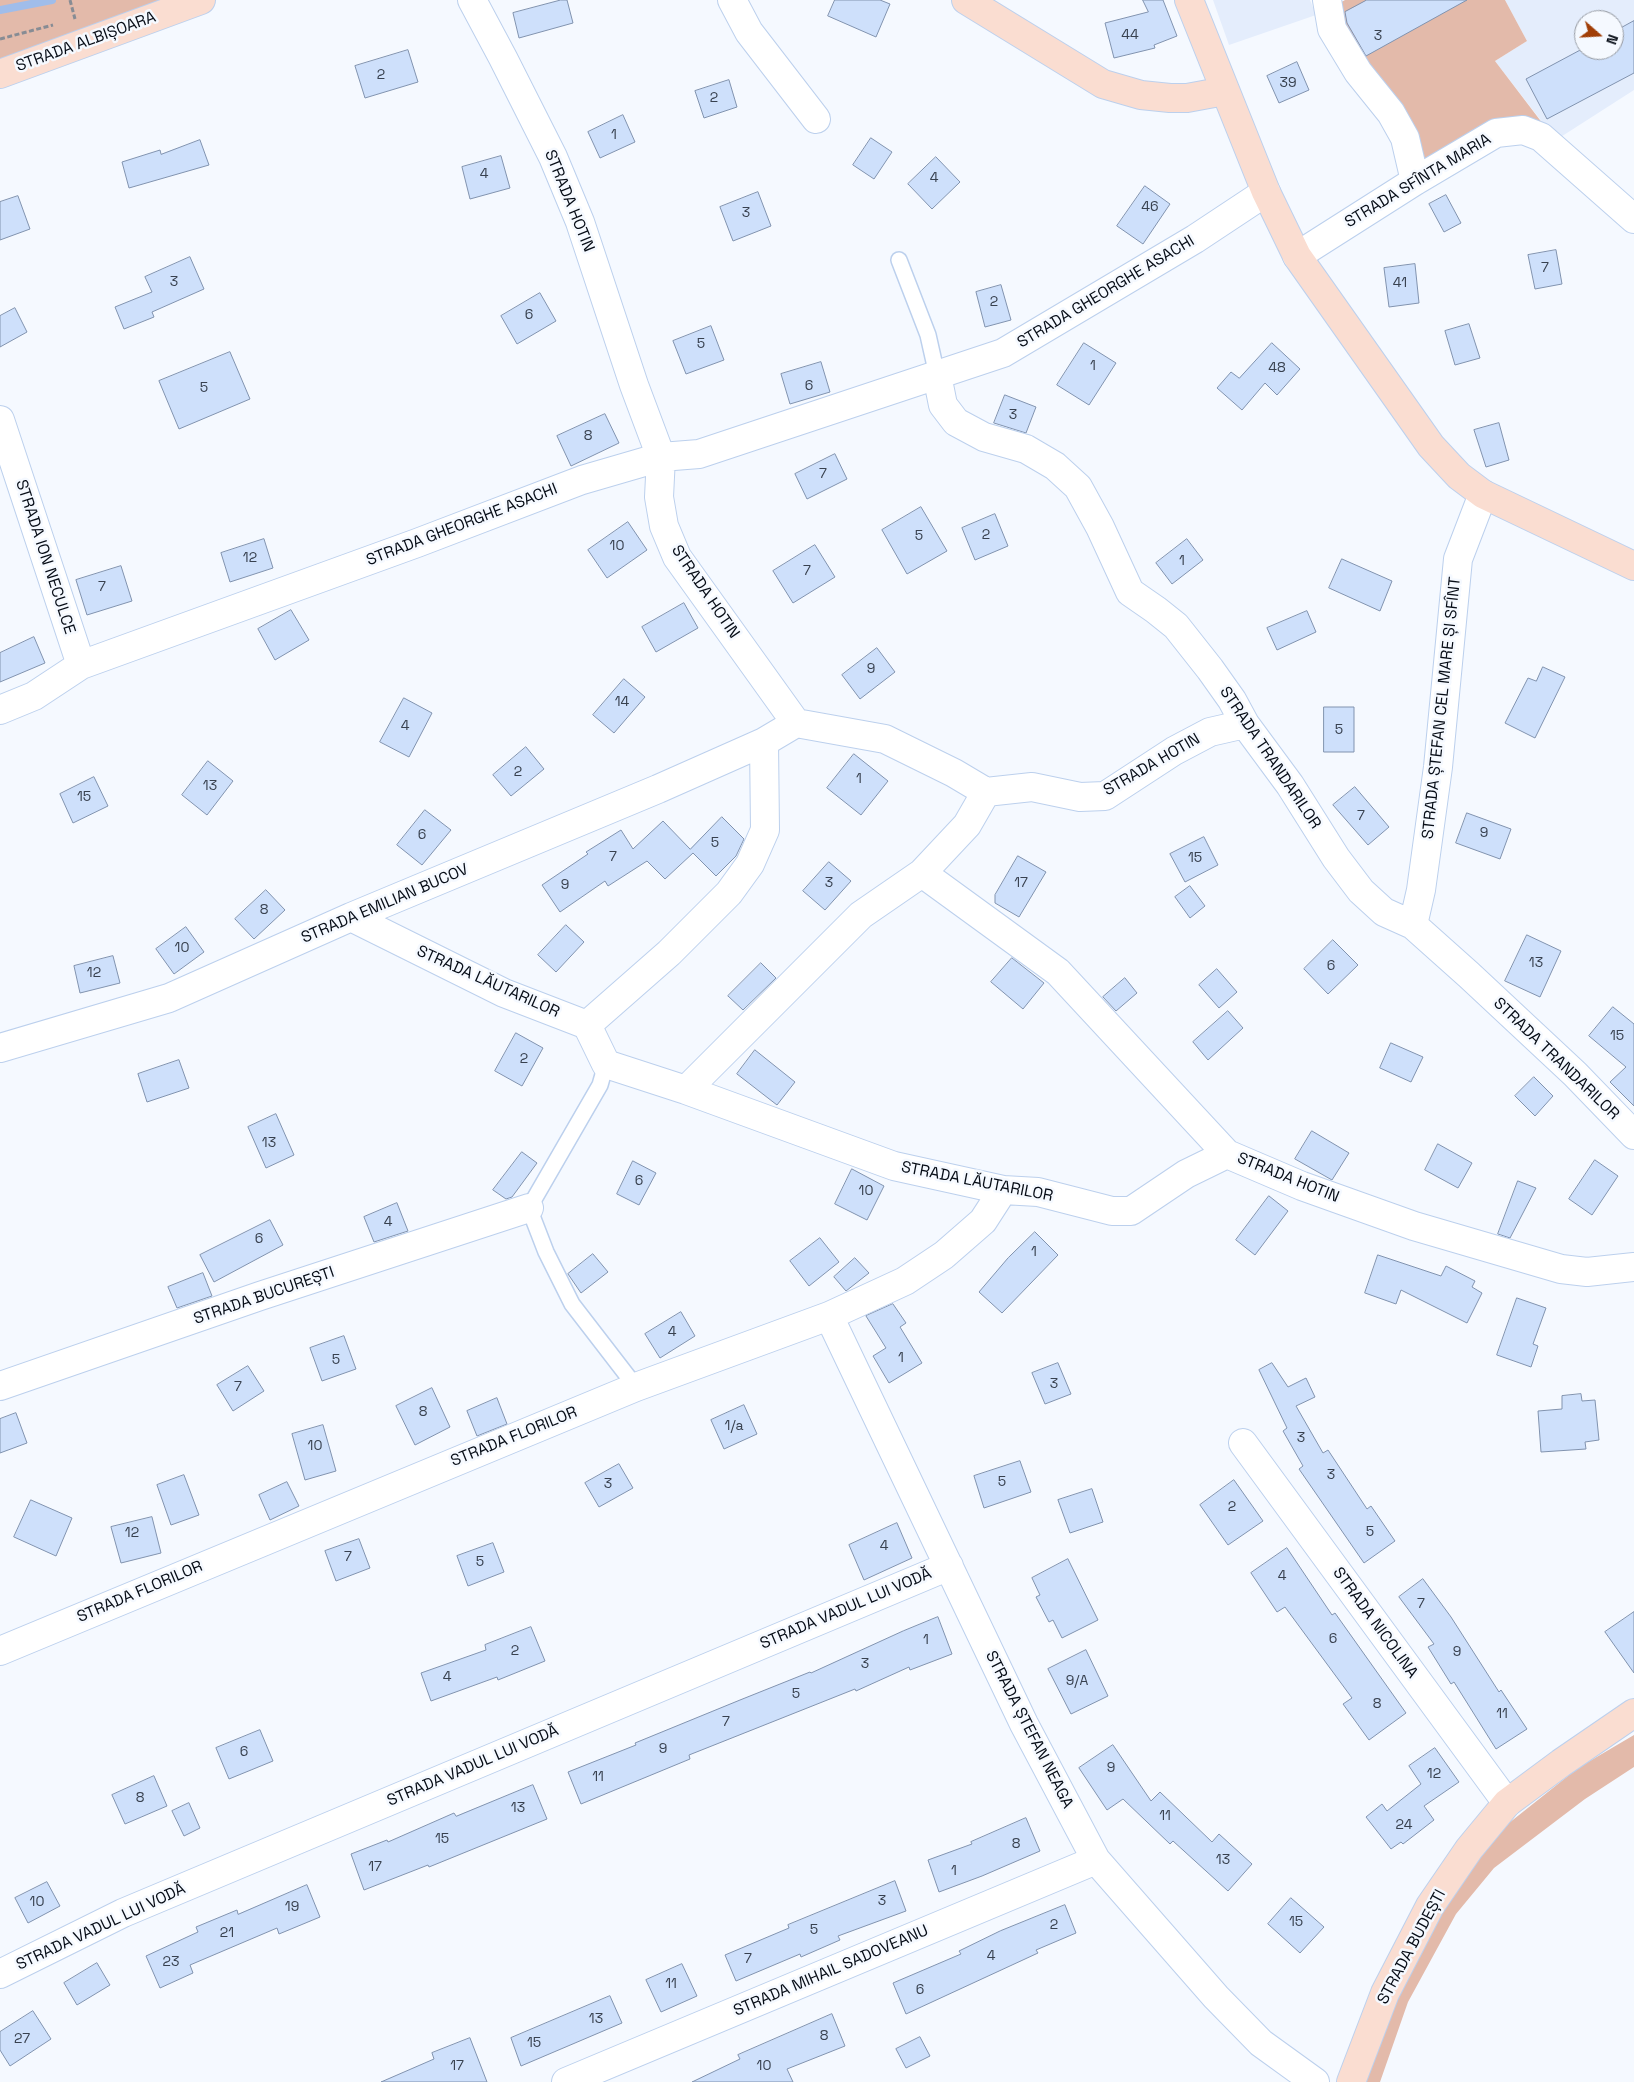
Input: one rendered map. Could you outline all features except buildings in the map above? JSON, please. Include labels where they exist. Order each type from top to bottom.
[{"type":"street","name":"STRADA ALBIȘOARA","points":[[0,74],[200,0]]},
{"type":"street","name":"STRADA HOTIN","points":[[472,0],[553,157],[580,222],[634,385],[661,457],[659,497],[664,526],[677,557],[796,723]]},
{"type":"street","points":[[732,0],[749,32],[816,119]]},
{"type":"street","points":[[966,0],[1103,84],[1141,94],[1170,98],[1187,98],[1225,91]]},
{"type":"street","points":[[1190,0],[1266,192],[1297,256],[1431,446],[1459,476],[1483,494],[1634,566]]},
{"type":"street","points":[[1327,0],[1332,29],[1358,72],[1392,113],[1405,138],[1415,181]]},
{"type":"street","name":"STRADA SFÎNTA MARIA","points":[[1297,256],[1415,181],[1496,133],[1523,130],[1541,137],[1634,219]]},
{"type":"street","name":"STRADA GHEORGHE ASACHI","points":[[0,710],[34,696],[81,665],[417,543],[582,480],[661,457],[699,454],[1003,353],[1195,240],[1266,192]]},
{"type":"street","name":"STRADA TRANDARILOR","points":[[937,375],[943,405],[956,422],[984,437],[1026,449],[1055,466],[1078,487],[1100,527],[1130,592],[1176,626],[1210,669],[1232,700],[1245,724],[1290,785],[1336,858],[1361,891],[1384,912],[1413,925],[1568,1068],[1634,1135]]},
{"type":"street","name":"STRADA ION NECULCE","points":[[0,420],[81,665]]},
{"type":"street","name":"STRADA ȘTEFAN CEL MARE ȘI SFÎNT","points":[[1413,925],[1421,890],[1438,766],[1458,559],[1483,494]]},
{"type":"street","points":[[686,1090],[860,915],[922,873],[967,825],[986,792],[954,773],[885,739],[796,723]]},
{"type":"street","name":"STRADA EMILIAN BUCOV","points":[[0,1048],[169,998],[351,917],[658,789],[764,742],[796,723]]},
{"type":"street","name":"STRADA HOTIN","points":[[986,792],[1032,787],[1080,798],[1105,796],[1174,752],[1210,732],[1245,724]]},
{"type":"street","points":[[606,1064],[587,1025],[669,953],[729,893],[750,864],[765,830],[764,742]]},
{"type":"street","name":"STRADA HOTIN","points":[[922,873],[1058,972],[1227,1154],[1302,1186],[1414,1226],[1561,1269],[1587,1272],[1634,1267]]},
{"type":"street","name":"STRADA LĂUTARILOR","points":[[351,917],[504,993],[587,1025]]},
{"type":"street","name":"STRADA LĂUTARILOR","points":[[606,1064],[686,1090],[894,1166],[1002,1190],[1038,1192],[1112,1211],[1132,1211],[1186,1174],[1227,1154]]},
{"type":"street","name":"STRADA FLORILOR","points":[[0,1651],[636,1387],[829,1316],[905,1282],[944,1255],[983,1221],[1002,1190]]},
{"type":"street","name":"STRADA BUCUREȘTI","points":[[0,1386],[260,1296],[529,1208]]},
{"type":"street","name":"STRADA ȘTEFAN NEAGA","points":[[829,1316],[1024,1724],[1096,1860],[1216,1997],[1261,2043],[1314,2082]]},
{"type":"street","name":"STRADA NICOLINA","points":[[1243,1444],[1507,1804]]},
{"type":"street","name":"STRADA VADUL LUI VODĂ","points":[[0,1974],[123,1913],[948,1566]]},
{"type":"street","name":"STRADA BUDEȘTI","points":[[1351,2082],[1385,1993],[1430,1906],[1469,1849],[1507,1804],[1634,1713]]},
{"type":"street","name":"STRADA MIHAIL SADOVEANU","points":[[566,2082],[1096,1860]]},
{"type":"lane","points":[[899,260],[928,335],[937,375]]},
{"type":"lane","points":[[606,1064],[600,1085],[529,1208],[546,1252],[572,1304],[636,1387]]},
{"type":"path","points":[[70,0],[73,13]]},
{"type":"shaded area","points":[[0,0],[179,0],[0,66]]},
{"type":"shaded area","points":[[1213,0],[1310,0],[1316,15],[1229,45]]},
{"type":"shaded area","points":[[1345,0],[1505,0],[1527,41],[1495,61],[1543,124],[1425,161],[1407,115],[1359,59],[1336,5]]},
{"type":"shaded area","points":[[1505,0],[1634,0],[1634,90],[1556,140],[1495,61],[1527,41]]},
{"type":"shaded area","points":[[1634,1735],[1634,1767],[1585,1799],[1494,1868],[1456,1914],[1408,2002],[1380,2082],[1364,2082],[1398,1995],[1451,1894],[1499,1831],[1578,1768]]},
{"type":"waterway","points":[[0,10],[52,0]]}]
